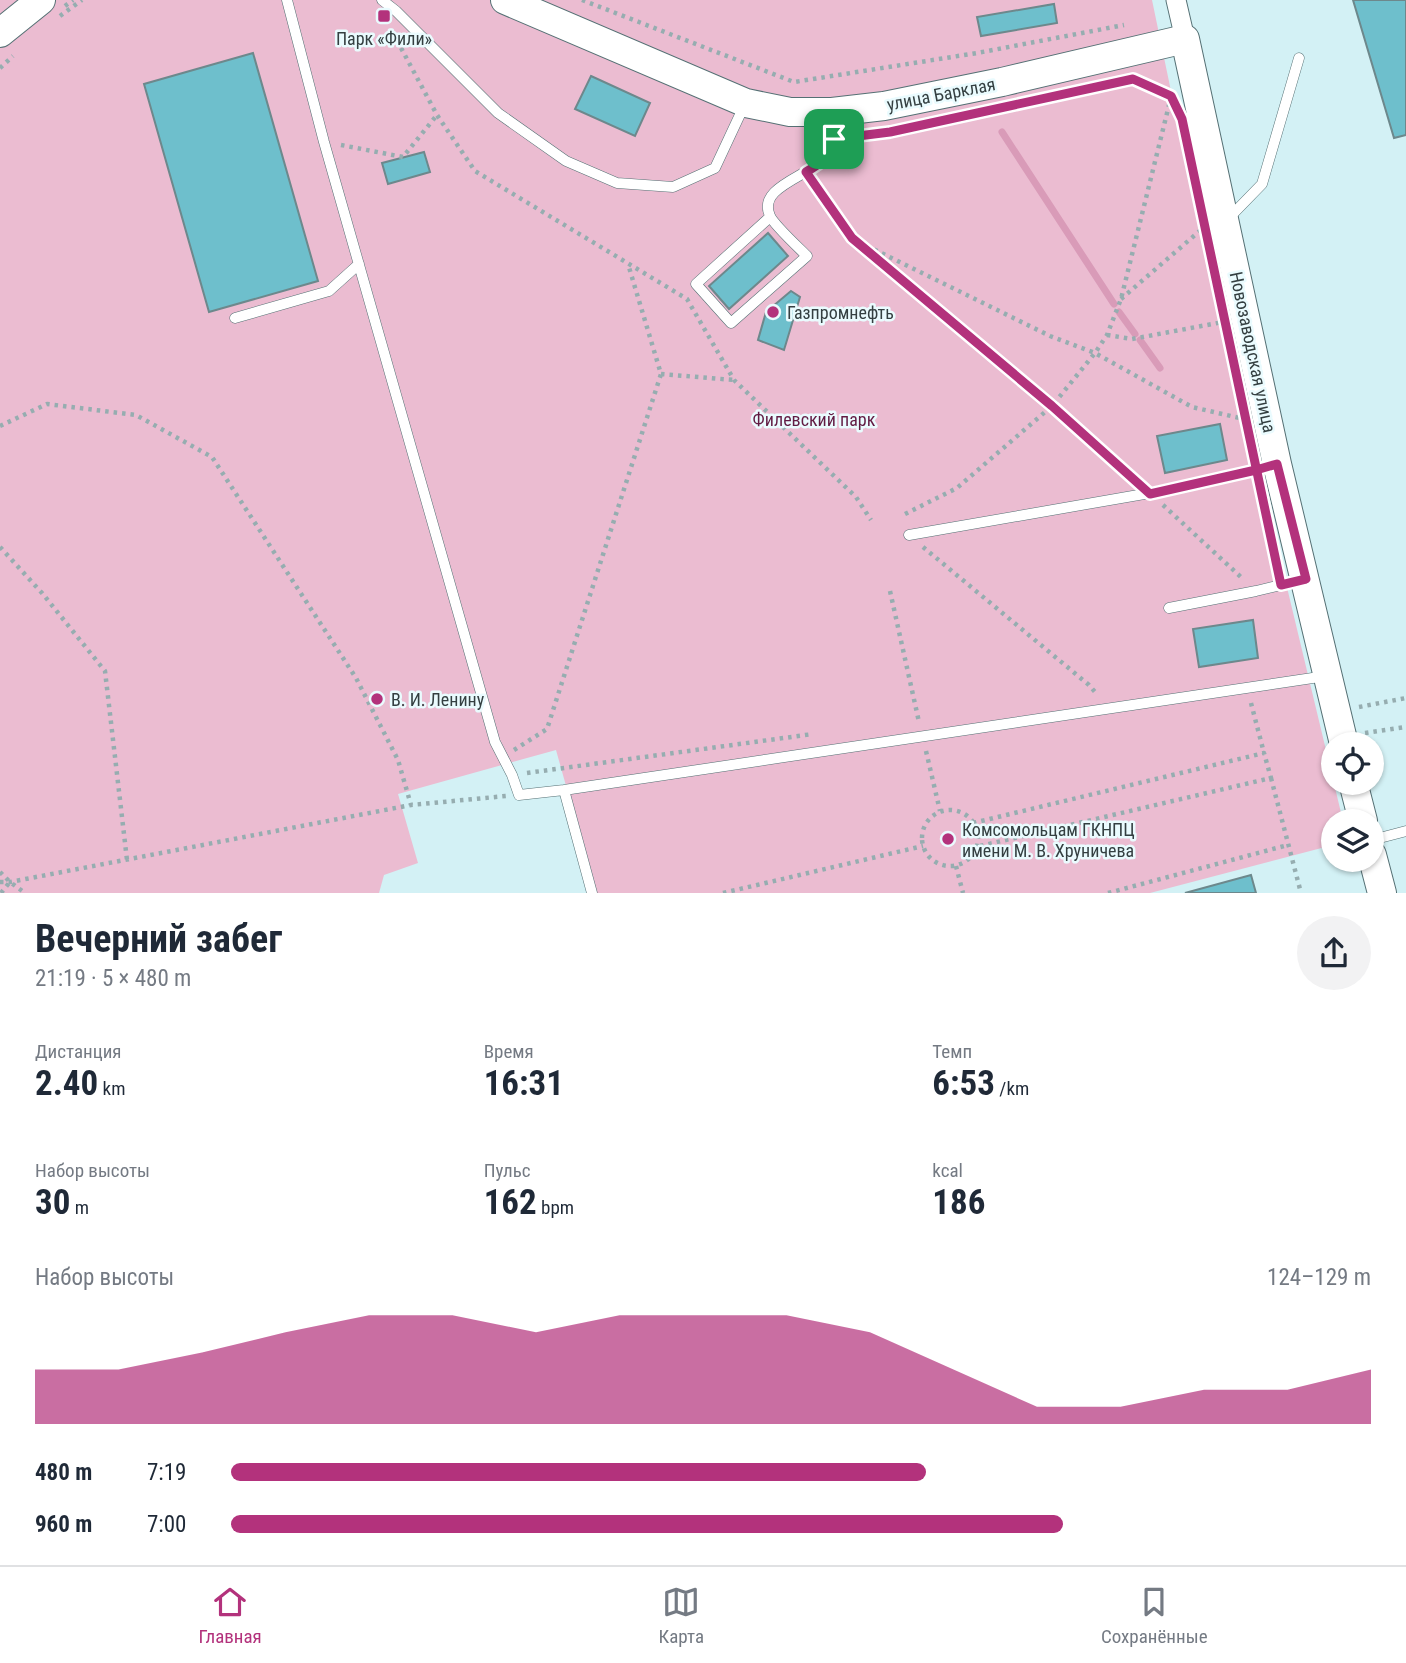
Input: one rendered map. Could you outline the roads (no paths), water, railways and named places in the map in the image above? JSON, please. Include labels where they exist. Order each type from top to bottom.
[{"type":"street","points":[[0,33],[41,0]]},
{"type":"street","name":"улица Барклая","points":[[505,0],[746,103],[790,112],[832,112],[884,106],[989,85],[1185,39]]},
{"type":"street","name":"Новозаводская улица","points":[[1176,0],[1185,39],[1216,229],[1306,579],[1341,730]]},
{"type":"street","points":[[1376,872],[1382,893]]},
{"type":"lane","points":[[287,0],[324,142],[495,742],[519,795],[1328,676]]},
{"type":"lane","points":[[382,0],[498,113],[565,162],[617,183],[673,187],[715,168],[746,103]]},
{"type":"lane","points":[[1216,229],[1262,184],[1299,58]]},
{"type":"lane","points":[[770,217],[695,284],[732,323],[807,256],[770,217],[767,203],[772,193],[822,162],[830,153],[834,139],[832,112]]},
{"type":"lane","points":[[235,318],[329,291],[359,264]]},
{"type":"lane","points":[[909,536],[1150,494],[1277,464]]},
{"type":"lane","points":[[1169,608],[1306,579]]},
{"type":"lane","points":[[564,790],[592,893]]},
{"type":"lane","points":[[1384,837],[1406,831]]},
{"type":"waterway","points":[[1002,132],[1114,304]]},
{"type":"waterway","points":[[1119,312],[1135,334]]},
{"type":"waterway","points":[[1140,340],[1160,368]]},
{"type":"place","name":"Парк «Фили»","points":[[384,16]]},
{"type":"place","name":"Газпромнефть","points":[[773,312]]},
{"type":"place","name":"В. И. Ленину","points":[[377,699]]},
{"type":"place","name":"Комсомольцам ГКНПЦ имени М. В. Хруничева","points":[[948,839]]},
{"type":"park label","name":"Филевский парк","points":[[814,419]]}]
